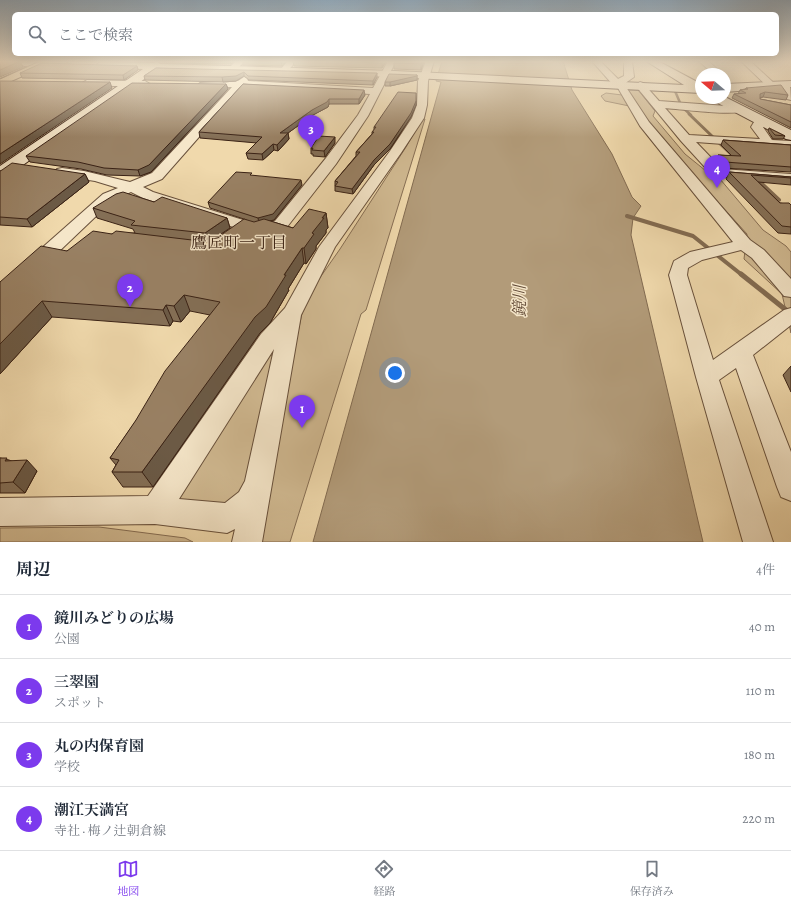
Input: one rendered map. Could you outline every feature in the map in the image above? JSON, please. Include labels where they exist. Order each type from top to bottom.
[{"type":"street","points":[[6,169],[126,86]]},
{"type":"street","points":[[0,296],[80,232],[108,198],[157,176],[238,86]]},
{"type":"street","points":[[285,86],[376,91]]},
{"type":"street","points":[[48,170],[95,176],[258,230],[281,224],[331,162],[363,116],[378,86]]},
{"type":"street","points":[[155,510],[268,340],[292,313],[327,247],[395,153],[420,115],[423,96],[423,86]]},
{"type":"street","points":[[622,86],[644,124],[737,246],[758,254],[791,291]]},
{"type":"street","points":[[641,86],[685,138],[718,173],[791,178]]},
{"type":"street","points":[[660,86],[695,89]]},
{"type":"street","points":[[783,86],[787,89],[789,102]]},
{"type":"street","points":[[655,104],[740,110]]},
{"type":"street","points":[[729,104],[791,136]]},
{"type":"street","points":[[767,123],[758,124],[757,127],[769,144]]},
{"type":"street","points":[[685,138],[791,145]]},
{"type":"street","points":[[6,169],[33,168]]},
{"type":"street","points":[[228,238],[245,226]]},
{"type":"street","points":[[737,246],[696,256],[680,265],[678,275],[707,377],[758,542]]},
{"type":"street","points":[[247,542],[292,313]]},
{"type":"street","points":[[707,377],[785,319]]},
{"type":"street","points":[[741,352],[791,487]]},
{"type":"street","points":[[0,512],[155,510],[227,518],[239,511],[249,502],[258,485]]},
{"type":"shaded area","points":[[622,90],[638,90],[655,111],[653,116],[685,154],[711,175],[720,179],[763,230],[786,246],[791,252],[791,333],[782,294],[744,259],[747,234],[652,129],[639,108],[605,101],[601,96],[606,93],[622,95]]},
{"type":"shaded area","points":[[422,119],[425,119],[366,310],[361,314],[290,542],[254,542],[305,299],[340,249],[406,147]]},
{"type":"shaded area","points":[[263,355],[276,356],[246,484],[242,492],[224,508],[180,503],[177,499]]},
{"type":"shaded area","points":[[99,527],[185,538],[193,542],[0,542],[0,528]]},
{"type":"water","name":"鏡川","points":[[440,86],[571,86],[612,154],[632,197],[641,206],[633,218],[631,235],[703,542],[313,542]]},
{"type":"building","points":[[0,86],[103,86],[0,154]]},
{"type":"building","points":[[127,86],[224,86],[149,165],[138,170],[104,168],[78,162],[26,156]]},
{"type":"building","points":[[241,86],[289,86],[364,90],[359,99],[329,99],[327,102],[312,110],[280,133],[288,133],[277,145],[273,144],[262,154],[246,153],[262,137],[199,132]]},
{"type":"building","points":[[782,86],[788,95],[765,92],[760,94],[760,99],[791,105],[791,122],[734,94],[746,93],[740,90],[748,89],[746,88]]},
{"type":"building","points":[[398,92],[416,93],[416,101],[411,113],[390,144],[374,160],[352,189],[335,186],[338,182],[335,181],[360,152],[356,152],[374,132],[372,132],[376,127],[374,127]]},
{"type":"building","points":[[769,128],[785,136],[775,135]]},
{"type":"building","points":[[319,136],[335,137],[324,151],[312,150],[313,148],[311,148]]},
{"type":"building","points":[[723,140],[791,145],[791,167],[725,162],[718,155],[741,156]]},
{"type":"building","points":[[12,163],[85,174],[27,219],[0,217],[0,171]]},
{"type":"building","points":[[236,172],[252,173],[250,175],[301,180],[273,214],[258,218],[208,202]]},
{"type":"building","points":[[729,172],[791,177],[751,175],[780,203],[789,203],[791,205],[791,227],[782,226]]},
{"type":"building","points":[[123,192],[154,202],[162,197],[227,218],[205,233],[131,225],[135,221],[93,208],[116,194]]},
{"type":"building","points":[[309,209],[326,213],[322,218],[324,218],[312,233],[314,234],[304,248],[302,248],[284,275],[286,275],[266,307],[255,317],[142,472],[112,472],[119,460],[110,458],[136,420],[165,371],[220,302],[184,295],[174,306],[166,305],[163,310],[42,301],[0,344],[0,282],[41,246],[67,251],[93,231],[112,234],[116,231],[192,240],[195,246],[202,247],[209,246],[214,240],[244,219],[254,222],[264,219],[293,228]]},
{"type":"building","points":[[0,458],[7,458],[5,461],[27,460],[13,482],[0,483]]},
{"type":"waterway","points":[[680,91],[675,91],[681,105]]},
{"type":"waterway","points":[[683,108],[691,115]]},
{"type":"waterway","points":[[689,114],[714,138]]},
{"type":"waterway","points":[[717,141],[736,159]]},
{"type":"waterway","points":[[757,179],[762,184]]},
{"type":"waterway","points":[[762,184],[779,200]]},
{"type":"waterway","points":[[627,216],[693,236],[742,275]]},
{"type":"waterway","points":[[741,274],[791,314]]},
{"type":"place","name":"丸の内保育園","points":[[311,148]]},
{"type":"place","name":"潮江天満宮","points":[[717,188]]},
{"type":"place","name":"三翠園","points":[[130,307]]},
{"type":"place","name":"鏡川みどりの広場","points":[[302,428]]},
{"type":"district","name":"鷹匠町一丁目","points":[[239,243]]}]
